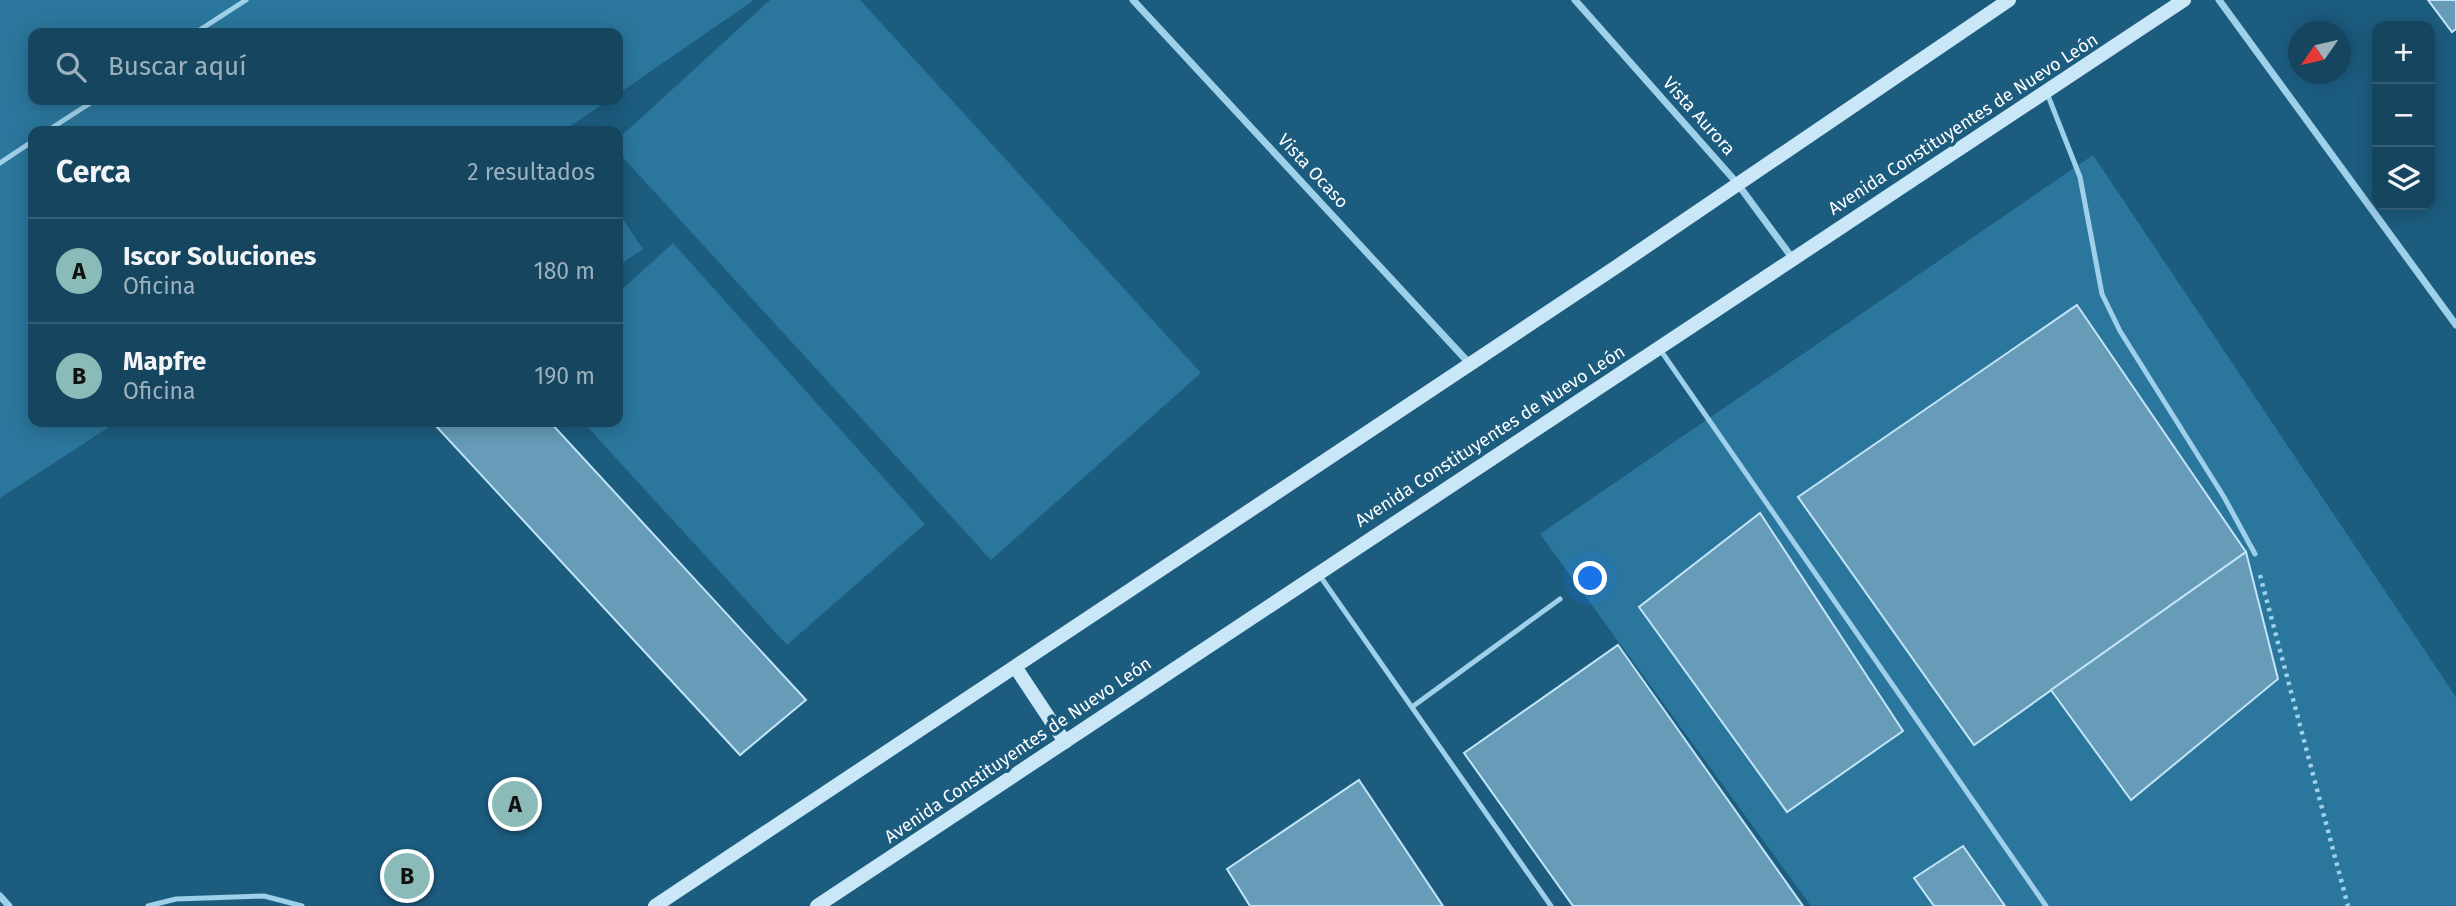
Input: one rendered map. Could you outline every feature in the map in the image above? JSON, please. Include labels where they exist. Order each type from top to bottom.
[{"type":"main road","points":[[655,906],[1016,667],[2009,0]]},
{"type":"main road","name":"Avenida Constituyentes de Nuevo León","points":[[817,906],[2184,0]]},
{"type":"main road","points":[[1016,667],[1065,742]]},
{"type":"street","name":"Vista Ocaso","points":[[1133,0],[1469,363]]},
{"type":"street","name":"Vista Aurora","points":[[1575,0],[1737,183],[1793,259]]},
{"type":"street","points":[[2219,0],[2456,325]]},
{"type":"street","points":[[0,896],[9,906]]},
{"type":"lane","points":[[203,28],[246,0]]},
{"type":"lane","points":[[2047,92],[2080,177],[2102,294],[2120,331],[2224,498],[2255,554]]},
{"type":"lane","points":[[55,126],[87,105]]},
{"type":"lane","points":[[0,163],[28,144]]},
{"type":"lane","points":[[1659,347],[2046,906]]},
{"type":"lane","points":[[1318,573],[1550,906]]},
{"type":"lane","points":[[1412,707],[1560,598]]},
{"type":"lane","points":[[148,906],[176,899],[264,896],[302,906]]},
{"type":"path","points":[[2255,554],[2348,906]]},
{"type":"shaded area","points":[[0,0],[754,0],[623,91],[623,28],[28,28],[28,105],[602,105],[570,126],[28,126],[28,427],[109,427],[0,498]]},
{"type":"shaded area","points":[[770,0],[860,0],[1201,373],[991,560],[623,157],[623,134]]},
{"type":"shaded area","points":[[2093,155],[2456,697],[2456,906],[1811,906],[1540,534]]},
{"type":"shaded area","points":[[623,219],[643,249],[623,263]]},
{"type":"shaded area","points":[[673,243],[925,524],[787,645],[588,427],[623,427],[623,288]]},
{"type":"building","points":[[2428,0],[2456,0],[2456,29],[2452,32]]},
{"type":"building","points":[[2077,305],[2246,552],[1974,745],[1798,497]]},
{"type":"building","points":[[437,427],[555,427],[806,700],[740,755]]},
{"type":"building","points":[[1760,513],[1903,731],[1787,812],[1639,607]]},
{"type":"building","points":[[2246,552],[2278,679],[2131,800],[2051,690]]},
{"type":"building","points":[[1618,645],[1803,906],[1573,906],[1464,753]]},
{"type":"building","points":[[1359,780],[1443,906],[1250,906],[1227,869]]},
{"type":"building","points":[[1963,846],[2005,906],[1934,906],[1914,878]]},
{"type":"place","name":"Iscor Soluciones","points":[[515,804]]},
{"type":"place","name":"Mapfre","points":[[407,876]]}]
